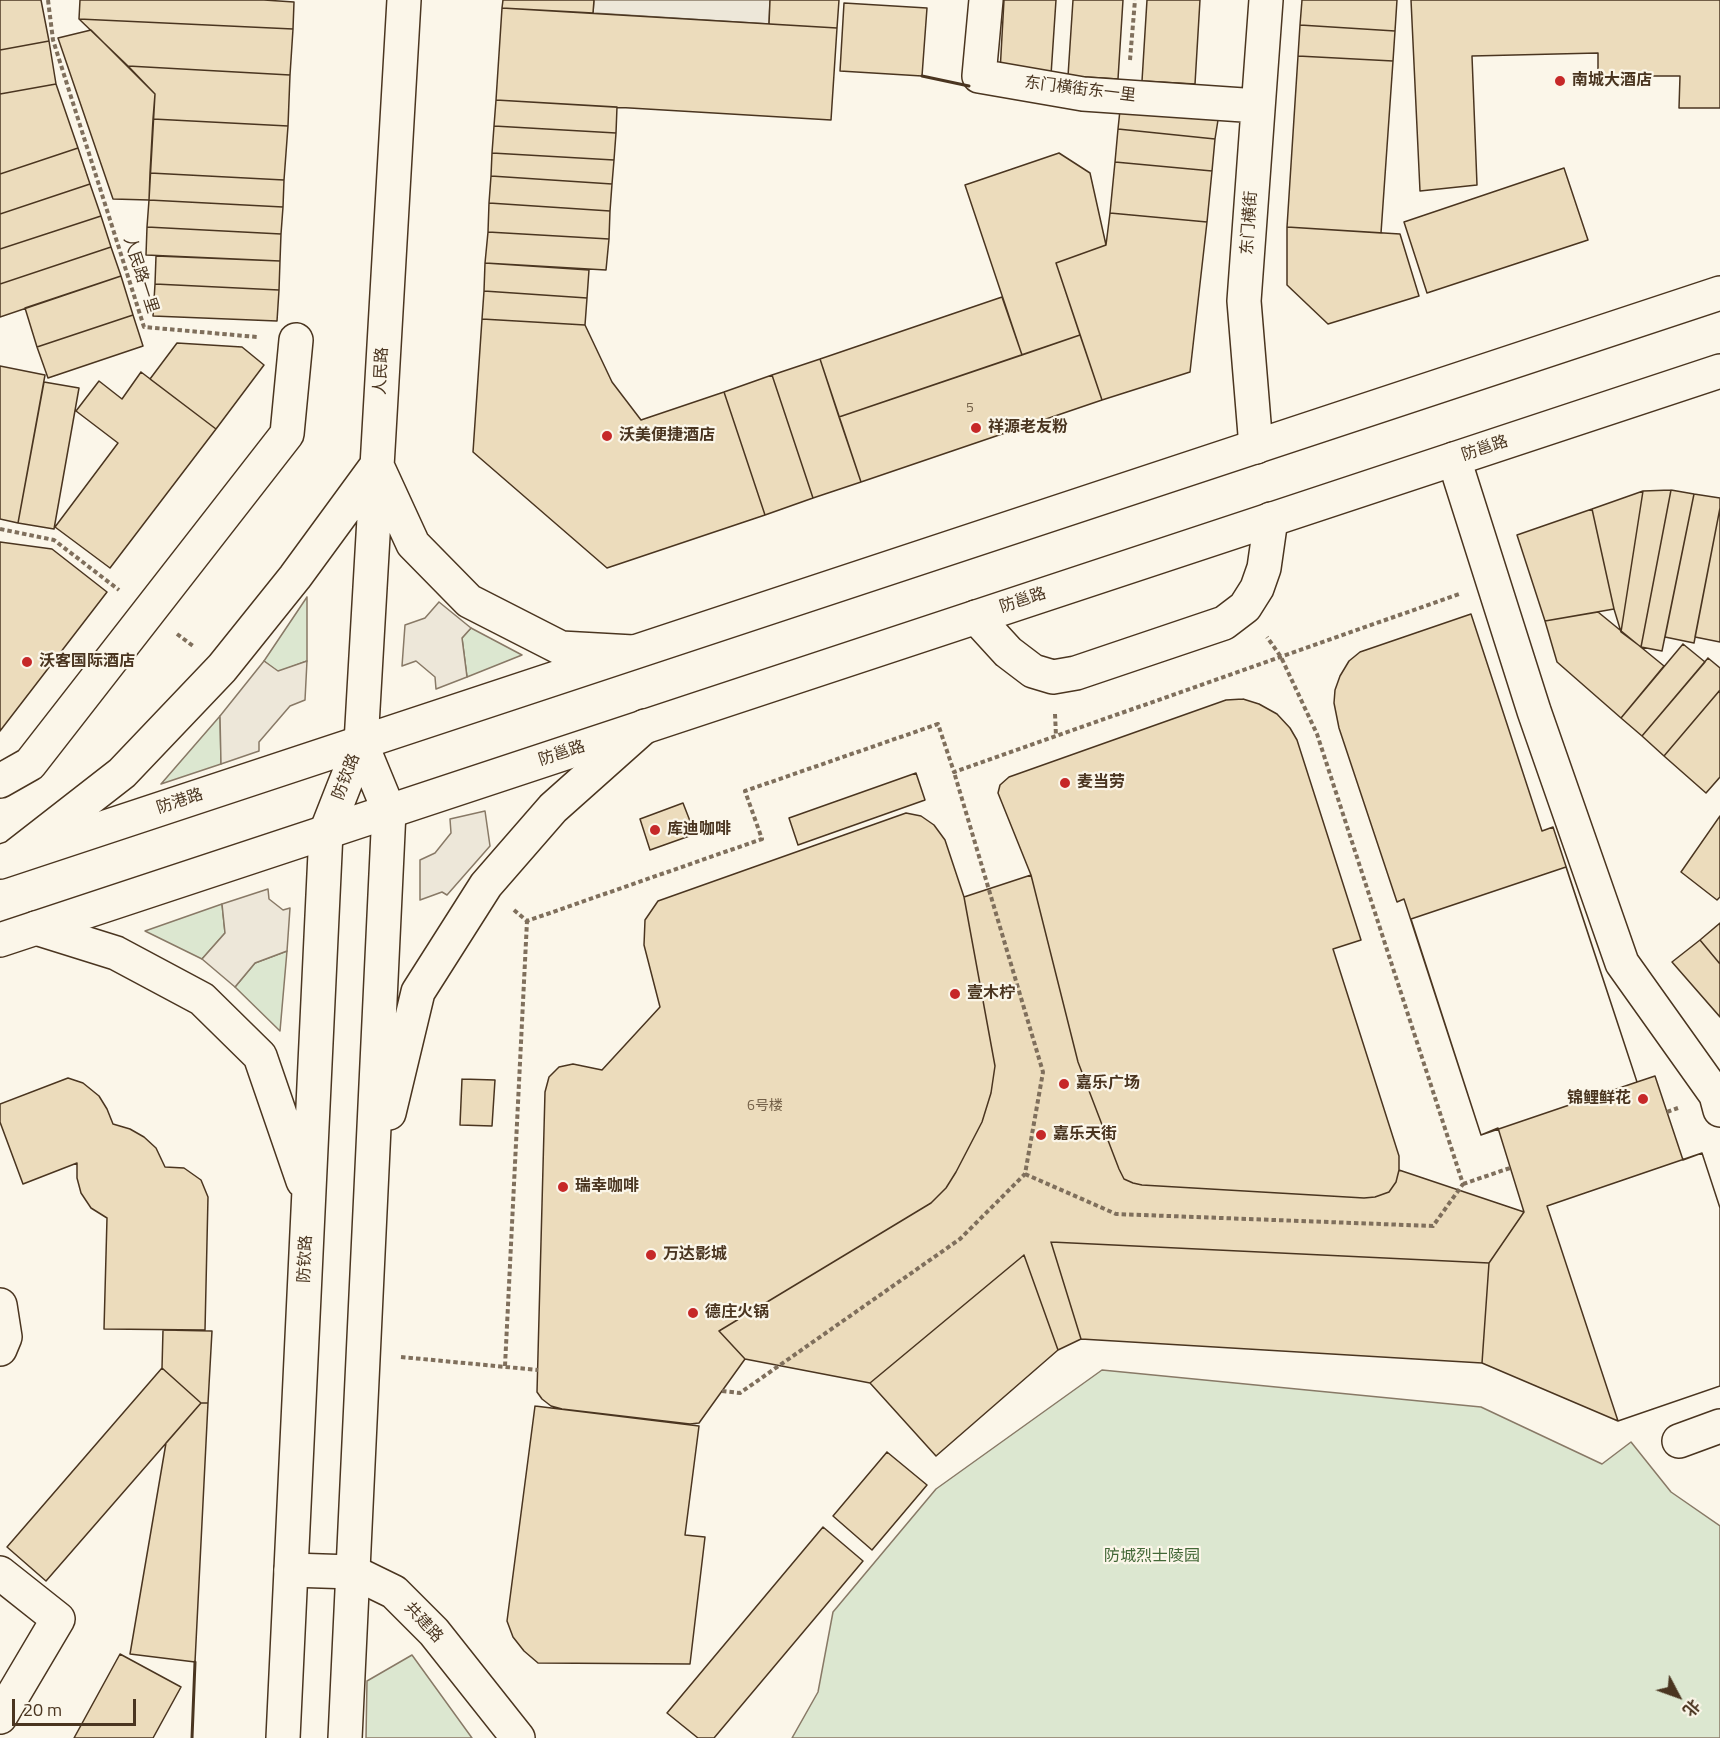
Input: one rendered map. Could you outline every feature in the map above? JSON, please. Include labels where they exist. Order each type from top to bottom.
[{"type":"main road","name":"人民路","points":[[361,743],[404,0]]},
{"type":"main road","name":"东门横街东一里","points":[[986,0],[979,76],[1083,94],[1258,106]]},
{"type":"main road","name":"东门横街","points":[[1256,447],[1244,301],[1266,0]]},
{"type":"main road","points":[[361,743],[1720,293]]},
{"type":"main road","points":[[0,781],[30,764],[287,434],[296,340]]},
{"type":"main road","name":"防邕路","points":[[326,832],[1720,371]]},
{"type":"main road","points":[[1454,459],[1534,711],[1622,963],[1719,1100]]},
{"type":"main road","points":[[7,859],[122,773],[222,668],[295,577],[377,465],[413,544],[469,601],[561,648],[633,652]]},
{"type":"main road","points":[[976,617],[1008,652],[1033,671],[1053,677],[1076,673],[1224,623],[1245,608],[1257,588],[1264,568],[1270,519]]},
{"type":"main road","points":[[370,1193],[418,992],[486,885],[553,808],[645,726]]},
{"type":"main road","name":"防钦路","points":[[345,1738],[388,811],[361,743]]},
{"type":"main road","name":"防钦路","points":[[283,1738],[326,832],[361,743]]},
{"type":"main road","name":"防港路","points":[[7,859],[361,743]]},
{"type":"main road","points":[[0,940],[326,832]]},
{"type":"main road","points":[[36,928],[116,954],[202,999],[260,1056],[309,1197]]},
{"type":"main road","points":[[0,1305],[5,1337],[0,1349]]},
{"type":"main road","points":[[1679,1441],[1720,1426]]},
{"type":"main road","name":"共建路","points":[[291,1570],[353,1572],[394,1592],[434,1632],[518,1738]]},
{"type":"main road","points":[[0,1573],[58,1619],[0,1717]]},
{"type":"path","name":"人民路一里","points":[[48,0],[53,40],[144,327],[296,340]]},
{"type":"path","points":[[1128,97],[1135,0]]},
{"type":"path","points":[[954,772],[1493,582]]},
{"type":"path","points":[[1245,608],[1281,657],[1317,734],[1463,1184]]},
{"type":"path","points":[[527,921],[762,839],[745,792],[938,724],[1043,1072],[1025,1174],[960,1239],[740,1393],[722,1390]]},
{"type":"path","points":[[486,885],[527,921]]},
{"type":"path","points":[[505,1366],[527,921]]},
{"type":"path","points":[[1025,1174],[1116,1214],[1433,1226],[1463,1184],[1510,1168]]},
{"type":"path","points":[[363,1354],[538,1370]]},
{"type":"green space","points":[[307,597],[307,661],[278,672],[264,661]]},
{"type":"green space","points":[[471,628],[522,655],[467,677],[462,638]]},
{"type":"green space","points":[[220,716],[221,764],[161,784]]},
{"type":"green space","points":[[222,904],[225,933],[202,959],[145,931]]},
{"type":"green space","points":[[287,951],[280,1031],[235,987],[255,963]]},
{"type":"green space","name":"防城烈士陵园","points":[[1102,1370],[1481,1407],[1602,1464],[1631,1442],[1671,1492],[1720,1526],[1720,1738],[792,1738],[818,1692],[833,1612],[936,1489]]},
{"type":"green space","points":[[412,1655],[472,1738],[366,1738],[367,1681]]},
{"type":"shaded area","points":[[594,0],[770,0],[769,24],[593,13]]},
{"type":"shaded area","points":[[439,602],[471,628],[462,638],[467,677],[436,689],[435,677],[416,661],[402,666],[405,625],[425,618]]},
{"type":"shaded area","points":[[264,661],[278,671],[307,661],[305,700],[290,706],[259,742],[259,751],[221,764],[220,716]]},
{"type":"shaded area","points":[[485,811],[490,846],[447,895],[442,892],[420,900],[420,860],[435,853],[451,833],[450,819]]},
{"type":"shaded area","points":[[268,889],[269,899],[283,910],[290,908],[287,951],[255,963],[235,987],[202,959],[225,933],[222,904]]},
{"type":"building","points":[[0,0],[41,0],[49,41],[0,50]]},
{"type":"building","points":[[80,0],[294,2],[293,29],[79,19]]},
{"type":"building","points":[[503,0],[594,0],[593,13],[502,8]]},
{"type":"building","points":[[770,0],[839,0],[837,28],[769,24]]},
{"type":"building","points":[[1004,0],[1056,0],[1051,75],[1000,72]]},
{"type":"building","points":[[1073,0],[1123,0],[1118,79],[1068,76]]},
{"type":"building","points":[[1147,0],[1200,0],[1195,84],[1142,81]]},
{"type":"building","points":[[1302,0],[1397,0],[1395,31],[1300,25]]},
{"type":"building","points":[[1411,0],[1720,0],[1720,108],[1679,108],[1680,76],[1598,76],[1598,53],[1472,56],[1477,185],[1420,191]]},
{"type":"building","points":[[844,3],[927,8],[922,76],[840,71]]},
{"type":"building","points":[[502,8],[837,28],[831,120],[496,100]]},
{"type":"building","points":[[79,19],[293,29],[290,75],[128,66]]},
{"type":"building","points":[[1300,25],[1395,31],[1393,61],[1298,56]]},
{"type":"building","points":[[91,30],[155,94],[149,200],[113,199],[58,38]]},
{"type":"building","points":[[49,41],[56,84],[0,94],[0,50]]},
{"type":"building","points":[[1298,56],[1393,61],[1381,233],[1287,227]]},
{"type":"building","points":[[128,66],[290,75],[288,126],[153,119],[155,94]]},
{"type":"building","points":[[56,84],[78,148],[0,174],[0,94]]},
{"type":"building","points":[[496,100],[617,107],[616,133],[494,126]]},
{"type":"building","points":[[1120,110],[1218,120],[1215,139],[1118,129]]},
{"type":"building","points":[[153,119],[288,126],[284,180],[150,173]]},
{"type":"building","points":[[494,126],[616,133],[614,160],[492,153]]},
{"type":"building","points":[[1118,129],[1215,139],[1212,171],[1115,162]]},
{"type":"building","points":[[78,148],[90,184],[0,214],[0,174]]},
{"type":"building","points":[[492,153],[614,160],[612,184],[491,176]]},
{"type":"building","points":[[1059,153],[1090,173],[1106,245],[1056,263],[1080,335],[1022,355],[965,185]]},
{"type":"building","points":[[1115,162],[1212,171],[1207,222],[1110,213]]},
{"type":"building","points":[[1564,168],[1588,240],[1427,293],[1404,222]]},
{"type":"building","points":[[150,173],[284,180],[283,207],[149,200]]},
{"type":"building","points":[[491,176],[612,184],[610,211],[489,203]]},
{"type":"building","points":[[90,184],[101,216],[0,249],[0,214]]},
{"type":"building","points":[[149,200],[283,207],[281,234],[147,227]]},
{"type":"building","points":[[489,203],[610,211],[609,239],[488,232]]},
{"type":"building","points":[[1110,213],[1207,222],[1190,372],[1102,400],[1056,263],[1106,245]]},
{"type":"building","points":[[101,216],[111,247],[0,284],[0,249]]},
{"type":"building","points":[[147,227],[281,234],[280,261],[146,255]]},
{"type":"building","points":[[1287,227],[1400,234],[1419,296],[1328,324],[1287,285]]},
{"type":"building","points":[[488,232],[609,239],[606,270],[485,263]]},
{"type":"building","points":[[111,247],[121,276],[0,317],[0,284]]},
{"type":"building","points":[[156,256],[280,261],[279,290],[155,284]]},
{"type":"building","points":[[485,263],[589,270],[587,298],[484,291]]},
{"type":"building","points":[[121,276],[133,315],[37,347],[25,308]]},
{"type":"building","points":[[155,284],[279,290],[277,321],[153,316]]},
{"type":"building","points":[[484,291],[587,298],[585,325],[482,319]]},
{"type":"building","points":[[1002,297],[1022,355],[839,417],[820,359]]},
{"type":"building","points":[[133,315],[143,346],[48,378],[37,347]]},
{"type":"building","name":"沃美便捷酒店","points":[[482,319],[585,325],[612,382],[641,420],[724,392],[765,515],[607,568],[473,452]]},
{"type":"building","points":[[1080,335],[1102,400],[861,482],[839,417]]},
{"type":"building","points":[[177,343],[242,347],[264,365],[216,429],[150,379]]},
{"type":"building","points":[[820,359],[861,482],[813,498],[772,375]]},
{"type":"building","points":[[0,366],[45,375],[18,523],[0,519]]},
{"type":"building","points":[[141,372],[216,429],[110,568],[55,527],[118,443],[76,411],[99,381],[122,399]]},
{"type":"building","points":[[772,375],[813,498],[765,515],[724,392]]},
{"type":"building","points":[[44,382],[79,388],[54,529],[18,523]]},
{"type":"building","points":[[1671,490],[1694,494],[1662,651],[1641,647]]},
{"type":"building","points":[[1671,490],[1641,647],[1621,632],[1643,491]]},
{"type":"building","points":[[1643,491],[1621,632],[1592,509]]},
{"type":"building","points":[[1694,494],[1720,498],[1720,508],[1694,643],[1665,637]]},
{"type":"building","points":[[1720,508],[1720,642],[1695,637]]},
{"type":"building","points":[[1592,509],[1614,609],[1545,621],[1517,535]]},
{"type":"building","name":"沃客国际酒店","points":[[0,542],[52,549],[107,592],[0,731]]},
{"type":"building","points":[[1598,612],[1664,666],[1621,718],[1557,662],[1545,621]]},
{"type":"building","points":[[1471,614],[1542,831],[1553,827],[1637,1082],[1655,1076],[1683,1160],[1702,1153],[1720,1208],[1720,1386],[1618,1421],[1482,1363],[1489,1263],[1524,1212],[1498,1128],[1481,1135],[1404,899],[1397,902],[1339,728],[1334,703],[1335,690],[1340,676],[1349,661],[1360,652]]},
{"type":"building","points":[[1683,644],[1705,662],[1642,736],[1621,718]]},
{"type":"building","points":[[1708,658],[1720,668],[1720,690],[1664,756],[1642,736]]},
{"type":"building","points":[[1720,690],[1720,777],[1706,793],[1664,756]]},
{"type":"building","points":[[1243,699],[1259,704],[1277,714],[1297,740],[1361,940],[1333,949],[1399,1156],[1396,1182],[1389,1192],[1375,1197],[1142,1185],[1124,1179],[1078,1062],[1031,875],[998,793],[1000,785],[1009,777],[1226,700]]},
{"type":"building","points":[[916,773],[925,800],[798,845],[789,818]]},
{"type":"building","points":[[683,803],[695,834],[650,850],[640,819]]},
{"type":"building","points":[[906,813],[921,816],[934,825],[945,840],[964,897],[995,1066],[991,1093],[982,1122],[956,1172],[946,1188],[931,1203],[719,1331],[745,1359],[699,1423],[690,1424],[551,1406],[537,1392],[545,1092],[549,1077],[559,1067],[573,1064],[602,1070],[660,1007],[644,945],[645,920],[658,901]]},
{"type":"building","points":[[1720,816],[1720,897],[1717,900],[1681,872]]},
{"type":"building","points":[[1566,867],[1637,1082],[1481,1135],[1411,919]]},
{"type":"building","name":"嘉乐天街","points":[[1031,875],[1078,1062],[1124,1179],[1142,1185],[1364,1198],[1389,1192],[1396,1182],[1399,1170],[1524,1212],[1489,1263],[1051,1242],[1081,1339],[1058,1350],[1024,1255],[870,1383],[745,1359],[719,1331],[931,1203],[946,1188],[956,1172],[982,1122],[991,1093],[995,1066],[964,897]]},
{"type":"building","points":[[1720,923],[1720,964],[1700,940]]},
{"type":"building","points":[[1700,940],[1720,964],[1720,1017],[1672,962]]},
{"type":"building","points":[[68,1078],[83,1083],[99,1096],[113,1124],[130,1129],[144,1137],[156,1148],[165,1167],[184,1168],[201,1180],[208,1197],[205,1330],[104,1329],[107,1218],[91,1208],[81,1193],[77,1178],[77,1163],[23,1184],[0,1122],[0,1104]]},
{"type":"building","points":[[462,1079],[495,1080],[492,1126],[460,1125]]},
{"type":"building","points":[[1702,1153],[1720,1208],[1720,1386],[1618,1421],[1547,1206]]},
{"type":"building","points":[[1051,1242],[1489,1263],[1482,1363],[1081,1339]]},
{"type":"building","points":[[1024,1255],[1058,1350],[936,1456],[870,1383]]},
{"type":"building","points":[[163,1330],[212,1331],[208,1403],[201,1403],[162,1368]]},
{"type":"building","points":[[162,1368],[201,1403],[46,1581],[7,1547]]},
{"type":"building","points":[[201,1403],[208,1403],[195,1662],[130,1654],[166,1443]]},
{"type":"building","points":[[535,1406],[699,1426],[685,1535],[705,1537],[690,1664],[538,1663],[513,1637],[507,1621]]},
{"type":"building","points":[[887,1452],[927,1485],[872,1550],[833,1516]]},
{"type":"building","points":[[823,1527],[863,1561],[714,1738],[698,1738],[667,1713]]},
{"type":"building","points":[[120,1654],[181,1687],[153,1738],[74,1738]]},
{"type":"wall","points":[[922,76],[969,86]]},
{"type":"wall","points":[[192,1738],[195,1662]]},
{"type":"place","name":"南城大酒店","points":[[1560,81]]},
{"type":"place","name":"祥源老友粉","points":[[976,428]]},
{"type":"place","name":"沃美便捷酒店","points":[[607,436]]},
{"type":"place","name":"沃客国际酒店","points":[[27,662]]},
{"type":"place","name":"麦当劳","points":[[1065,783]]},
{"type":"place","name":"库迪咖啡","points":[[655,830]]},
{"type":"place","name":"壹木柠","points":[[955,994]]},
{"type":"place","name":"嘉乐广场","points":[[1064,1084]]},
{"type":"place","name":"锦鲤鲜花","points":[[1643,1099]]},
{"type":"place","name":"嘉乐天街","points":[[1041,1135]]},
{"type":"place","name":"瑞幸咖啡","points":[[563,1187]]},
{"type":"place","name":"万达影城","points":[[651,1255]]},
{"type":"place","name":"德庄火锅","points":[[693,1313]]}]
